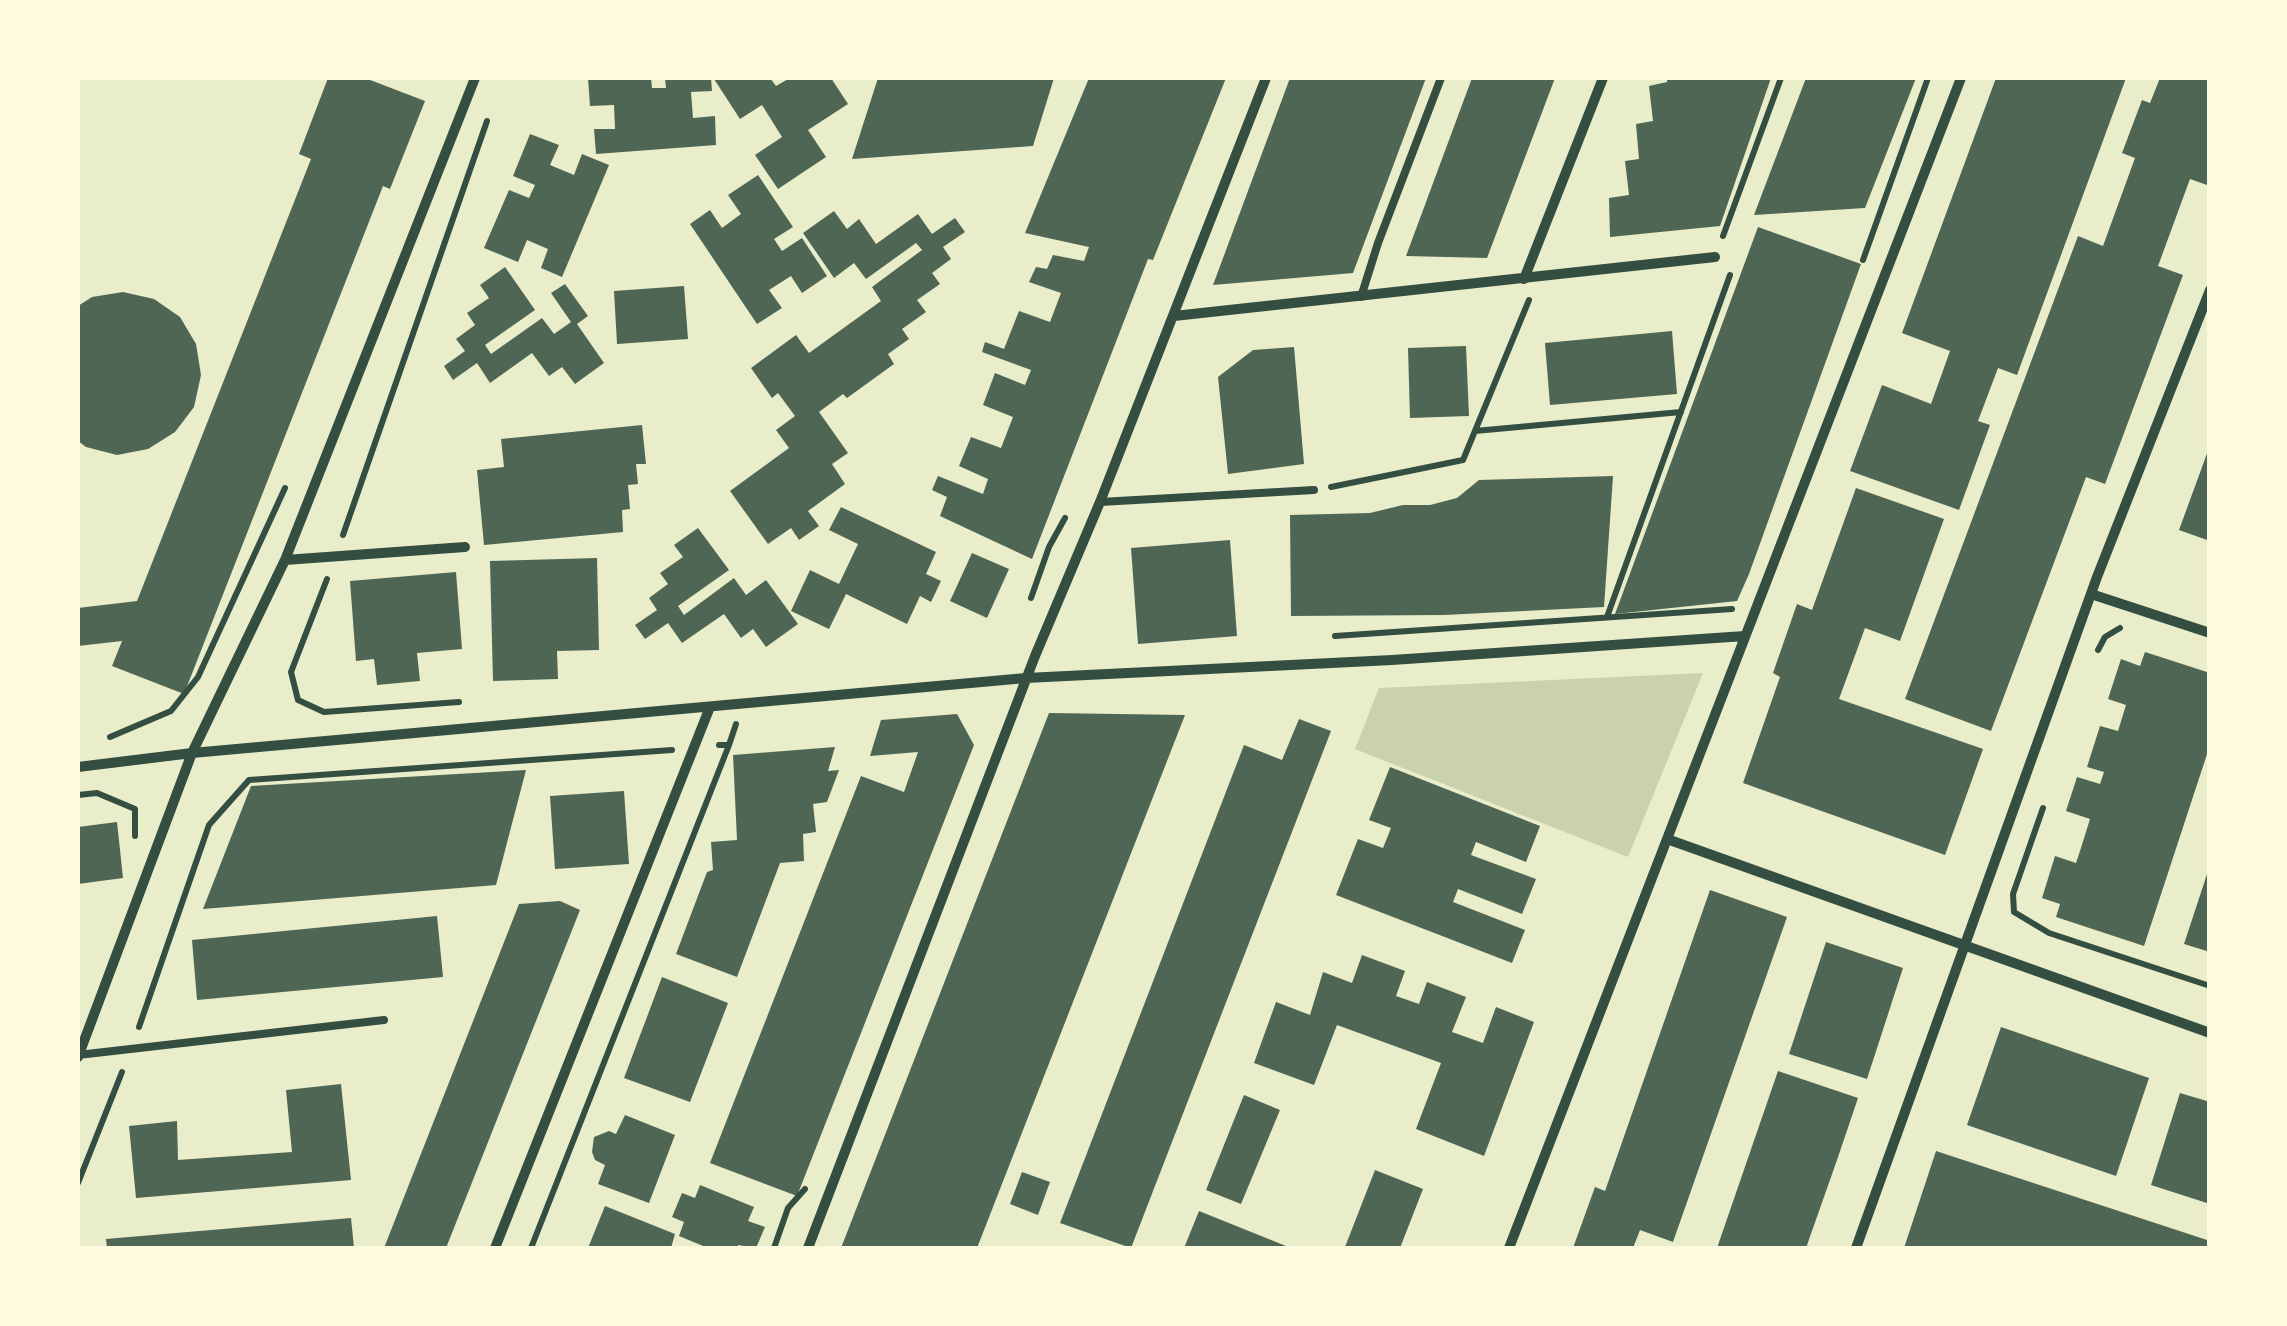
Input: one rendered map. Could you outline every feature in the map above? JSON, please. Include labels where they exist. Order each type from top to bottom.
[{"type":"street","points":[[78,1056],[192,753],[284,560],[475,78]]},
{"type":"street","points":[[808,1248],[1026,678],[1100,502],[1266,78]]},
{"type":"street","points":[[1524,279],[1603,78]]},
{"type":"street","points":[[1510,1248],[1961,78]]},
{"type":"street","points":[[1174,316],[1715,257]]},
{"type":"street","points":[[1856,1248],[2091,594],[2210,290]]},
{"type":"street","points":[[284,560],[464,547]]},
{"type":"street","points":[[2091,594],[2210,633]]},
{"type":"street","points":[[78,767],[192,753],[1026,678],[1392,660],[1745,636]]},
{"type":"street","points":[[495,1248],[710,706]]},
{"type":"street","points":[[1667,839],[2210,1033]]},
{"type":"lane","points":[[1362,296],[1378,243],[1442,78]]},
{"type":"lane","points":[[1100,502],[1314,490]]},
{"type":"lane","points":[[78,1056],[384,1020]]},
{"type":"path","points":[[1607,618],[1734,266],[1715,257],[1780,78]]},
{"type":"path","points":[[461,702],[324,712],[298,700],[292,672],[336,557],[489,114]]},
{"type":"path","points":[[1314,490],[1463,460],[1530,299]]},
{"type":"path","points":[[1475,431],[1681,412]]},
{"type":"path","points":[[94,739],[111,737],[171,710],[198,677],[288,481]]},
{"type":"path","points":[[1028,607],[1049,547],[1068,511],[1080,500],[1100,502]]},
{"type":"path","points":[[1331,636],[1757,608]]},
{"type":"path","points":[[2093,662],[2105,637],[2125,625]]},
{"type":"path","points":[[531,1248],[744,704]]},
{"type":"path","points":[[78,1183],[131,1049],[209,825],[249,780],[730,744]]},
{"type":"path","points":[[78,795],[97,793],[136,809],[134,845]]},
{"type":"path","points":[[2046,797],[2013,894],[2014,912],[2049,933],[2210,986]]},
{"type":"green space","points":[[1703,673],[1628,857],[1355,749],[1379,688]]},
{"type":"building","points":[[328,78],[365,78],[425,101],[390,189],[383,186],[184,694],[112,666],[122,641],[78,646],[78,608],[137,601],[311,159],[299,154]]},
{"type":"building","points":[[588,78],[651,78],[652,88],[666,88],[665,78],[711,78],[712,91],[691,92],[693,118],[715,116],[716,145],[596,154],[594,129],[615,129],[614,105],[590,106]]},
{"type":"building","points":[[716,78],[770,78],[776,86],[790,78],[831,78],[848,104],[808,130],[826,157],[778,189],[755,155],[782,137],[762,105],[740,119]]},
{"type":"building","points":[[878,78],[1054,78],[1033,146],[852,159]]},
{"type":"building","points":[[1089,78],[1226,78],[1153,260],[1148,259],[1032,559],[940,516],[947,497],[932,490],[938,476],[983,494],[988,479],[959,466],[971,437],[1001,448],[1013,417],[983,405],[995,373],[1025,385],[1031,370],[982,352],[985,342],[1004,349],[1019,311],[1050,322],[1061,293],[1029,282],[1036,267],[1047,269],[1053,255],[1084,261],[1089,247],[1025,233]]},
{"type":"building","points":[[1290,78],[1426,78],[1353,273],[1213,285]]},
{"type":"building","points":[[1472,78],[1555,78],[1487,258],[1406,256]]},
{"type":"building","points":[[1667,78],[1771,78],[1720,226],[1610,237],[1609,198],[1629,195],[1625,161],[1639,159],[1636,124],[1653,121],[1649,86],[1667,82]]},
{"type":"building","points":[[1806,78],[1916,78],[1865,208],[1754,215]]},
{"type":"building","points":[[1996,78],[2126,78],[2017,375],[1998,368],[1978,421],[1990,425],[1959,510],[1850,471],[1882,385],[1931,404],[1950,351],[1902,333]]},
{"type":"building","points":[[2160,78],[2210,78],[2210,186],[2190,179],[2158,266],[2183,275],[2105,484],[2086,477],[1991,731],[1905,699],[2078,236],[2103,246],[2135,158],[2122,153],[2142,100],[2150,103]]},
{"type":"building","points":[[530,134],[559,145],[550,165],[574,175],[582,154],[609,165],[562,277],[541,268],[548,249],[527,240],[518,262],[484,248],[509,190],[529,198],[535,185],[513,176]]},
{"type":"building","points":[[758,175],[793,227],[774,239],[782,251],[802,238],[827,276],[802,293],[791,276],[769,290],[782,308],[757,324],[690,224],[710,210],[722,228],[741,214],[728,195]]},
{"type":"building","points":[[834,211],[847,229],[859,219],[876,244],[918,214],[932,234],[955,218],[965,232],[943,247],[951,259],[932,273],[940,284],[917,300],[926,312],[902,329],[909,339],[888,354],[894,364],[847,398],[843,394],[819,412],[848,453],[832,464],[845,484],[808,511],[819,526],[799,540],[791,528],[768,544],[730,491],[789,448],[776,430],[795,416],[778,393],[772,398],[751,368],[796,335],[809,353],[881,301],[872,287],[922,250],[916,243],[866,279],[854,263],[834,278],[803,233]]},
{"type":"building","points":[[1758,227],[1861,264],[1749,574],[1737,601],[1615,614]]},
{"type":"building","points":[[505,267],[535,310],[485,345],[491,354],[542,318],[554,334],[571,322],[551,293],[565,284],[588,316],[577,324],[604,363],[575,384],[562,367],[549,376],[532,353],[490,383],[477,363],[453,380],[444,366],[465,351],[456,339],[475,325],[467,313],[489,298],[480,285]]},
{"type":"building","points":[[684,286],[688,339],[617,344],[614,291]]},
{"type":"building","points":[[123,292],[154,299],[180,317],[196,344],[201,375],[194,407],[175,432],[148,449],[117,455],[78,441],[78,306],[92,297]]},
{"type":"building","points":[[1672,331],[1677,394],[1550,405],[1545,343]]},
{"type":"building","points":[[1466,346],[1469,416],[1410,418],[1408,348]]},
{"type":"building","points":[[1294,347],[1304,464],[1228,474],[1218,377],[1253,350]]},
{"type":"building","points":[[642,425],[646,464],[636,464],[638,484],[628,485],[630,509],[622,510],[623,532],[484,545],[477,470],[504,467],[501,439]]},
{"type":"building","points":[[2210,448],[2210,541],[2179,530]]},
{"type":"building","points":[[1613,476],[1604,607],[1444,615],[1291,616],[1290,515],[1370,513],[1403,505],[1430,505],[1457,498],[1479,480]]},
{"type":"building","points":[[1856,488],[1944,519],[1900,641],[1865,628],[1839,699],[1983,749],[1945,855],[1743,783],[1780,677],[1773,673],[1797,604],[1812,610]]},
{"type":"building","points":[[841,507],[936,552],[926,574],[941,581],[931,602],[920,596],[907,624],[846,594],[829,629],[791,611],[810,570],[839,584],[858,544],[829,530]]},
{"type":"building","points":[[698,528],[729,570],[678,606],[684,615],[734,578],[746,595],[766,580],[798,624],[766,647],[753,629],[741,638],[724,614],[682,643],[668,623],[645,639],[635,625],[657,610],[649,598],[668,584],[660,573],[683,557],[674,545]]},
{"type":"building","points":[[1230,540],[1237,636],[1138,644],[1131,548]]},
{"type":"building","points":[[972,553],[1009,569],[987,618],[950,601]]},
{"type":"building","points":[[597,558],[599,650],[557,651],[558,679],[493,681],[490,561]]},
{"type":"building","points":[[456,572],[462,649],[417,653],[420,681],[377,685],[374,659],[356,661],[350,581]]},
{"type":"building","points":[[2145,652],[2210,673],[2210,745],[2144,946],[2056,917],[2060,904],[2042,898],[2055,856],[2076,863],[2080,851],[2090,819],[2066,811],[2077,777],[2100,784],[2104,772],[2087,767],[2100,726],[2118,731],[2126,705],[2108,699],[2121,659],[2140,666]]},
{"type":"building","points":[[1049,713],[1185,715],[977,1248],[841,1248]]},
{"type":"building","points":[[957,714],[974,745],[797,1196],[710,1163],[861,776],[904,792],[918,752],[870,756],[881,720]]},
{"type":"building","points":[[1299,719],[1331,731],[1131,1248],[1060,1223],[1244,745],[1282,760]]},
{"type":"building","points":[[835,747],[828,771],[839,770],[827,802],[813,804],[816,832],[803,834],[804,861],[780,863],[737,977],[676,954],[707,872],[713,870],[711,842],[737,840],[733,755]]},
{"type":"building","points":[[1390,767],[1540,826],[1526,862],[1476,842],[1471,855],[1536,879],[1522,914],[1458,889],[1453,902],[1525,930],[1512,963],[1336,895],[1358,839],[1383,848],[1391,828],[1369,820]]},
{"type":"building","points":[[526,770],[496,885],[203,909],[251,786]]},
{"type":"building","points":[[624,791],[629,864],[555,869],[550,796]]},
{"type":"building","points":[[117,822],[123,878],[78,884],[78,827]]},
{"type":"building","points":[[2210,868],[2210,952],[2184,944]]},
{"type":"building","points":[[1710,890],[1787,917],[1673,1242],[1640,1230],[1633,1248],[1573,1248],[1595,1187],[1605,1191]]},
{"type":"building","points":[[560,901],[580,910],[446,1248],[384,1248],[519,904]]},
{"type":"building","points":[[437,916],[443,977],[197,1000],[192,940]]},
{"type":"building","points":[[1826,942],[1903,968],[1867,1079],[1789,1054]]},
{"type":"building","points":[[1362,955],[1405,971],[1396,996],[1419,1004],[1427,982],[1466,997],[1452,1032],[1483,1043],[1496,1007],[1534,1022],[1484,1156],[1416,1129],[1441,1063],[1337,1025],[1314,1085],[1254,1063],[1276,1002],[1310,1015],[1323,972],[1352,983]]},
{"type":"building","points":[[662,977],[728,1003],[690,1102],[624,1078]]},
{"type":"building","points":[[2001,1027],[2149,1078],[2116,1176],[1967,1125]]},
{"type":"building","points":[[1778,1071],[1858,1098],[1837,1160],[1806,1248],[1717,1248]]},
{"type":"building","points":[[341,1084],[351,1180],[136,1198],[129,1126],[177,1121],[178,1160],[292,1152],[286,1090]]},
{"type":"building","points":[[2180,1093],[2210,1102],[2210,1204],[2151,1185]]},
{"type":"building","points":[[1244,1095],[1280,1110],[1241,1204],[1206,1190]]},
{"type":"building","points":[[625,1115],[675,1135],[649,1203],[598,1184],[605,1165],[595,1160],[594,1137],[609,1131],[616,1134]]},
{"type":"building","points":[[1936,1151],[2210,1241],[2210,1248],[1904,1248]]},
{"type":"building","points":[[1375,1170],[1423,1189],[1400,1248],[1345,1247]]},
{"type":"building","points":[[1022,1172],[1050,1182],[1038,1215],[1010,1204]]},
{"type":"building","points":[[700,1185],[754,1207],[748,1221],[765,1227],[756,1248],[708,1248],[679,1236],[684,1222],[672,1217],[682,1193],[695,1198]]},
{"type":"building","points":[[605,1206],[675,1234],[671,1248],[588,1248]]},
{"type":"building","points":[[1199,1211],[1291,1248],[1184,1248]]},
{"type":"building","points":[[351,1218],[354,1248],[107,1248],[106,1239]]}]
